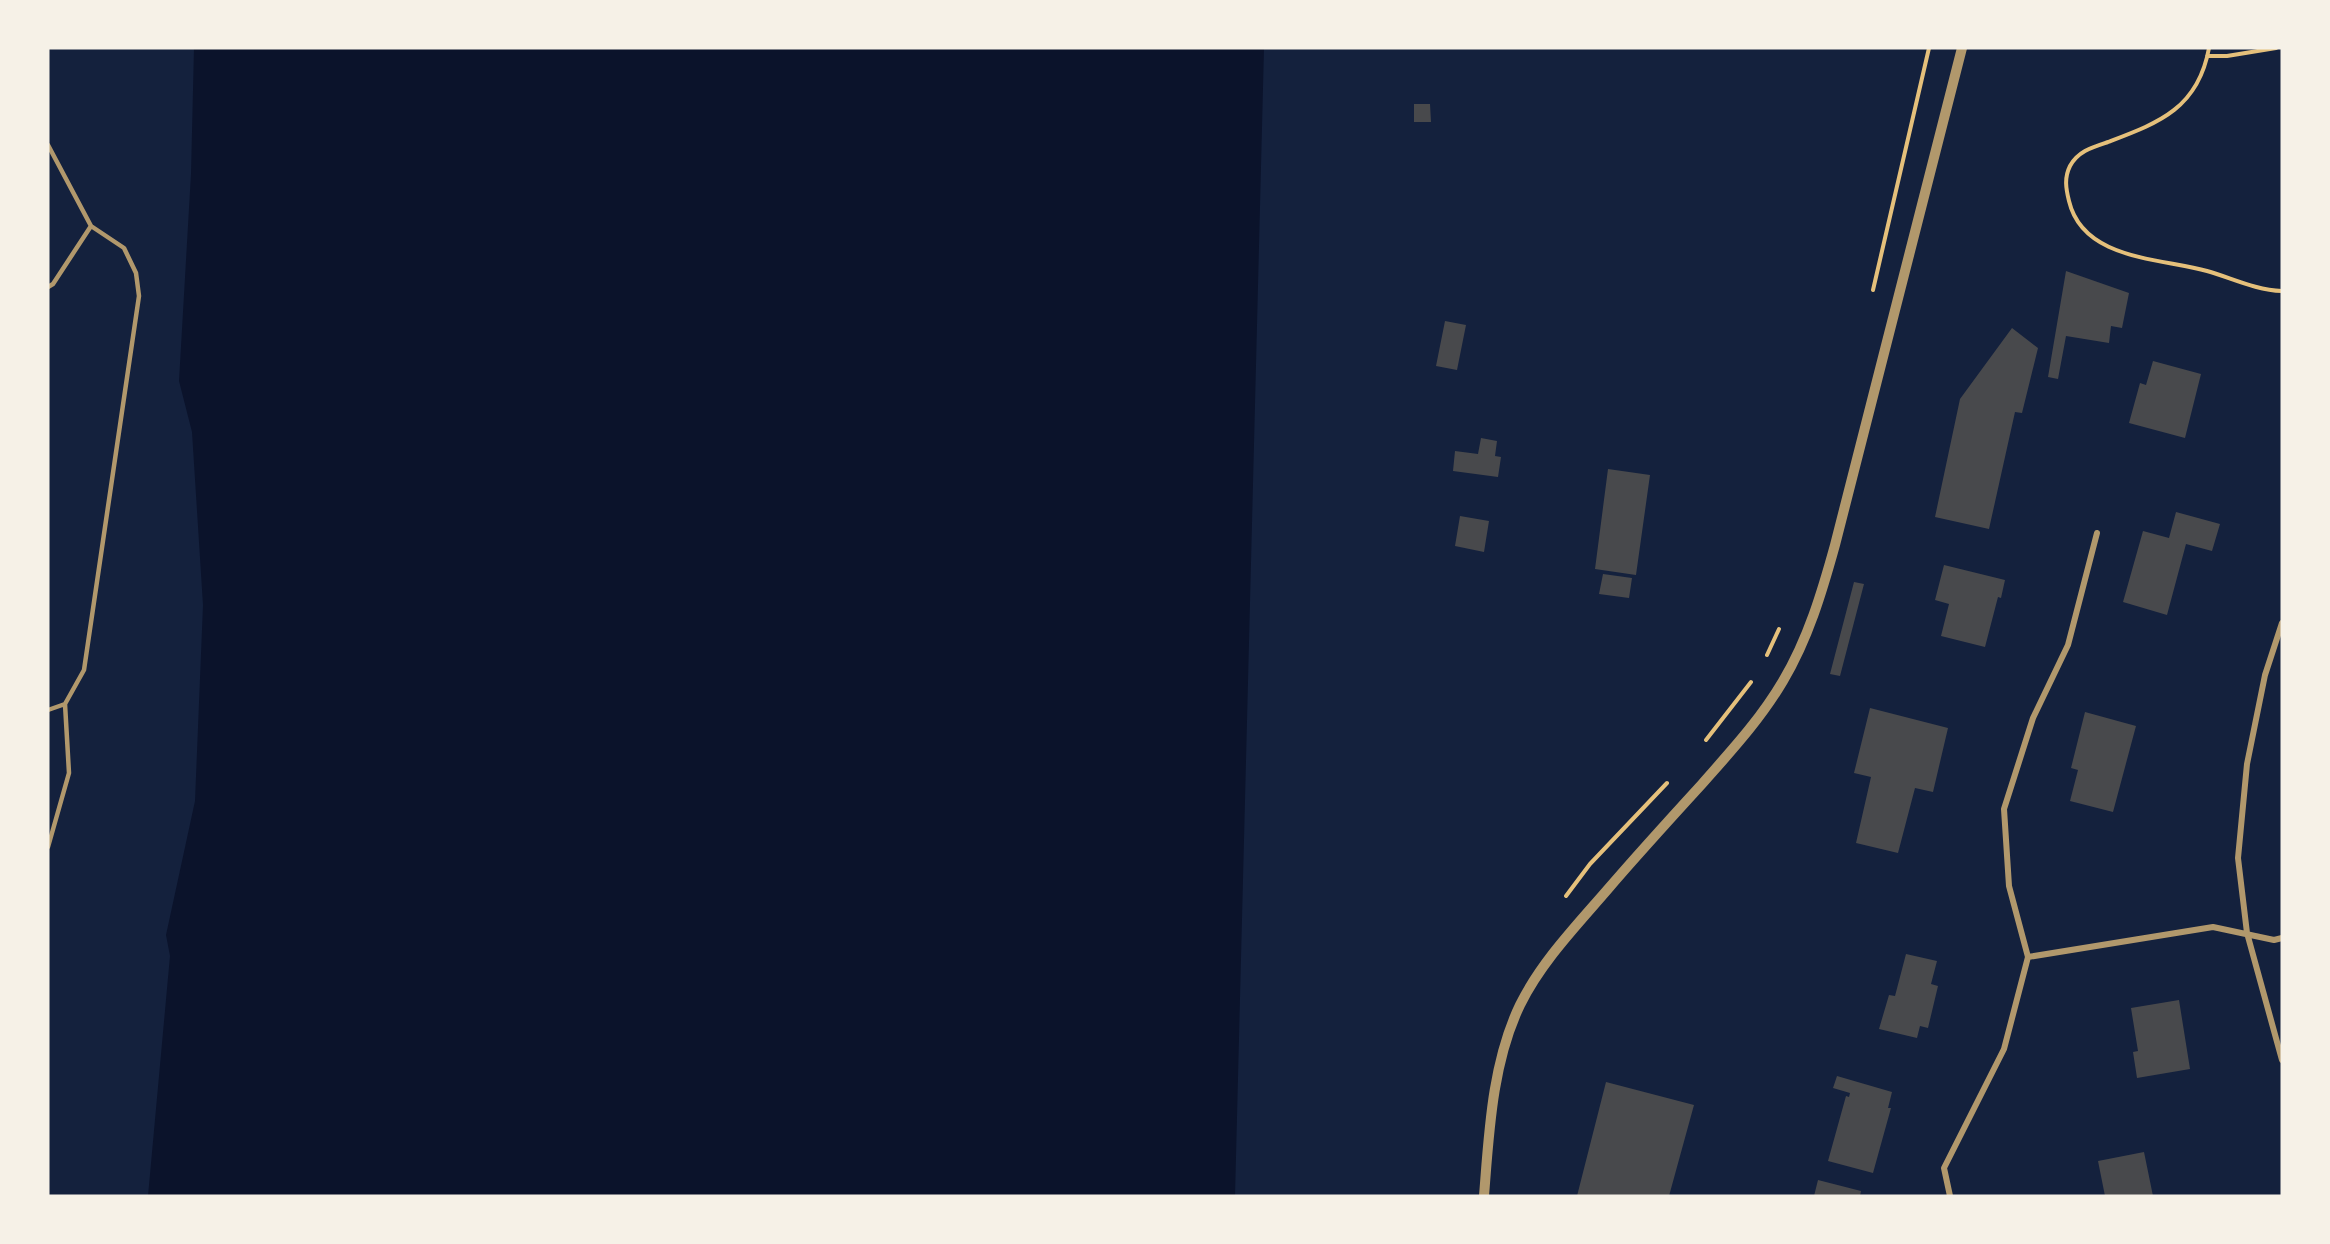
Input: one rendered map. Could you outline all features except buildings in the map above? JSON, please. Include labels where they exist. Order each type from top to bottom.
[{"type":"street","points":[[1484,1196],[1499,1071],[1510,1032],[1522,1002],[1542,969],[1596,903],[1752,728],[1783,681],[1810,624],[1835,545],[1962,50]]},
{"type":"street","points":[[1950,1196],[1944,1168],[2004,1049],[2028,957],[2008,886],[2004,809],[2033,718],[2068,645],[2097,532]]},
{"type":"street","points":[[2282,622],[2265,675],[2247,764],[2238,858],[2247,933],[2282,1060]]},
{"type":"street","points":[[2028,957],[2213,927],[2274,940],[2282,938]]},
{"type":"lane","points":[[48,145],[91,226],[124,248],[136,273],[139,296],[84,670],[65,704],[69,773],[48,847]]},
{"type":"lane","points":[[48,287],[53,284],[91,226]]},
{"type":"lane","points":[[48,710],[65,704]]},
{"type":"path","points":[[1870,301],[1929,48]]},
{"type":"path","points":[[2209,48],[2197,81],[2181,106],[2154,124],[2084,151],[2070,166],[2065,184],[2072,215],[2095,241],[2133,255],[2208,272],[2268,290],[2282,291]]},
{"type":"path","points":[[2207,56],[2227,56],[2276,48]]},
{"type":"path","points":[[1764,661],[1779,628]]},
{"type":"path","points":[[1702,745],[1752,681]]},
{"type":"path","points":[[1563,900],[1590,864],[1670,779]]},
{"type":"water","points":[[194,48],[1264,48],[1235,1196],[148,1196],[170,956],[166,935],[195,801],[203,605],[192,432],[179,381],[191,174]]}]
